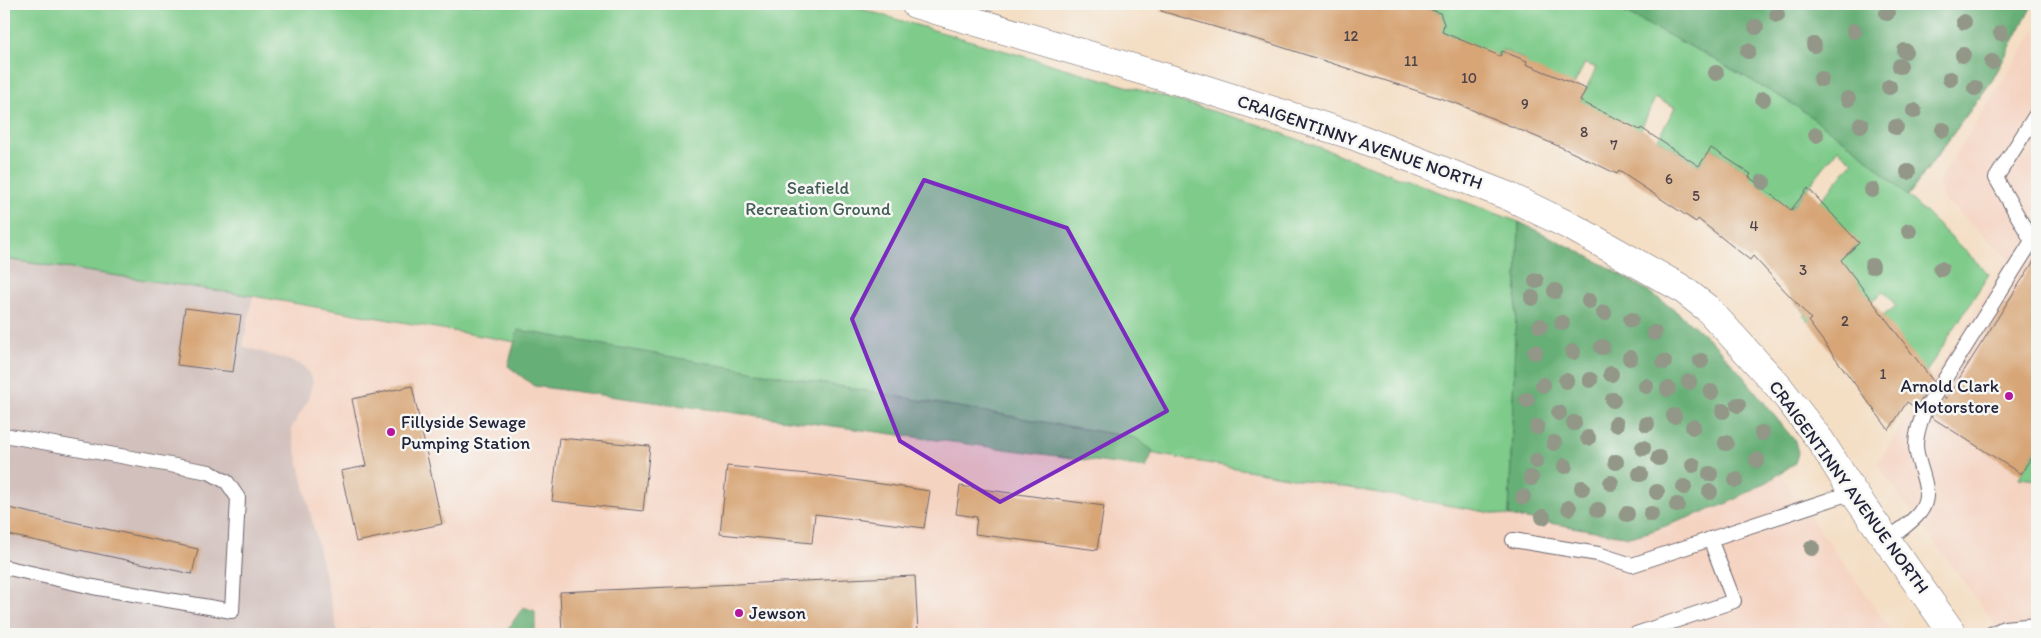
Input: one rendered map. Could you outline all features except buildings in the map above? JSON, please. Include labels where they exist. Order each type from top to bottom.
[{"type":"street","name":"CRAIGENTINNY AVENUE NORTH","points":[[915,4],[1207,90],[1354,136],[1481,184],[1574,228],[1681,288],[1708,309],[1779,387],[1820,440],[1853,492],[1953,634]]},
{"type":"lane","points":[[1887,540],[1920,512],[1926,498],[1926,483],[1916,448],[1917,430],[1924,412],[2035,237],[1996,178],[2037,113]]},
{"type":"lane","points":[[4,435],[209,472],[227,482],[238,498],[232,611],[93,587],[4,567]]},
{"type":"lane","points":[[1514,540],[1598,554],[1632,565],[1853,492]]},
{"type":"lane","points":[[1636,634],[1734,601],[1710,539]]},
{"type":"lane","points":[[1991,634],[2004,628],[2037,625]]},
{"type":"highlighted area","points":[[924,180],[1067,228],[1167,411],[1000,502],[900,441],[852,319]]},
{"type":"shaded area","points":[[2037,28],[2037,634],[2002,634],[1877,464],[2009,258],[1945,200],[1938,182]]},
{"type":"shaded area","points":[[4,259],[253,296],[243,346],[300,364],[307,370],[313,381],[308,400],[291,429],[338,633],[369,627],[370,634],[4,634]]},
{"type":"shaded area","points":[[253,296],[1629,537],[1668,526],[1726,504],[1780,474],[1894,634],[370,634],[368,627],[338,633],[291,429],[308,400],[313,381],[307,370],[243,346]]},
{"type":"green space","name":"Seafield Recreation Ground","points":[[4,4],[844,4],[1257,124],[1519,222],[1509,516],[253,296],[4,259]]},
{"type":"green space","points":[[1398,4],[2023,4],[1993,79],[1908,196],[1989,274],[1919,383],[1912,354],[1898,336],[1833,354],[1896,306],[1884,291],[1871,301],[1808,321],[1804,316],[1806,314],[1795,302],[1859,244],[1830,212],[1764,268],[1853,162],[1838,149],[1790,210],[1714,231],[1751,174],[1711,148],[1699,166],[1658,139],[1675,107],[1655,98],[1640,131],[1580,102],[1596,68],[1585,63],[1567,98],[1521,75],[1527,61],[1503,50],[1500,56],[1445,62],[1454,37],[1438,31],[1443,19],[1440,13],[1429,8],[1387,37]]},
{"type":"green space","points":[[1608,4],[2033,4],[1993,79],[1907,196],[1860,152],[1796,106],[1705,54]]},
{"type":"green space","points":[[1519,222],[1624,276],[1695,327],[1727,358],[1795,441],[1798,453],[1795,463],[1769,481],[1726,504],[1649,532],[1629,537],[1509,516]]},
{"type":"green space","points":[[518,330],[1136,438],[1153,451],[1146,468],[534,386],[508,366]]},
{"type":"green space","points":[[2037,448],[2037,480],[2019,478],[2021,474]]},
{"type":"green space","points":[[523,607],[535,611],[535,634],[505,634]]},
{"type":"place","name":"Arnold Clark Motorstore","points":[[2009,396]]},
{"type":"place","name":"Fillyside Sewage Pumping Station","points":[[391,432]]},
{"type":"place","name":"Jewson","points":[[739,613]]}]
